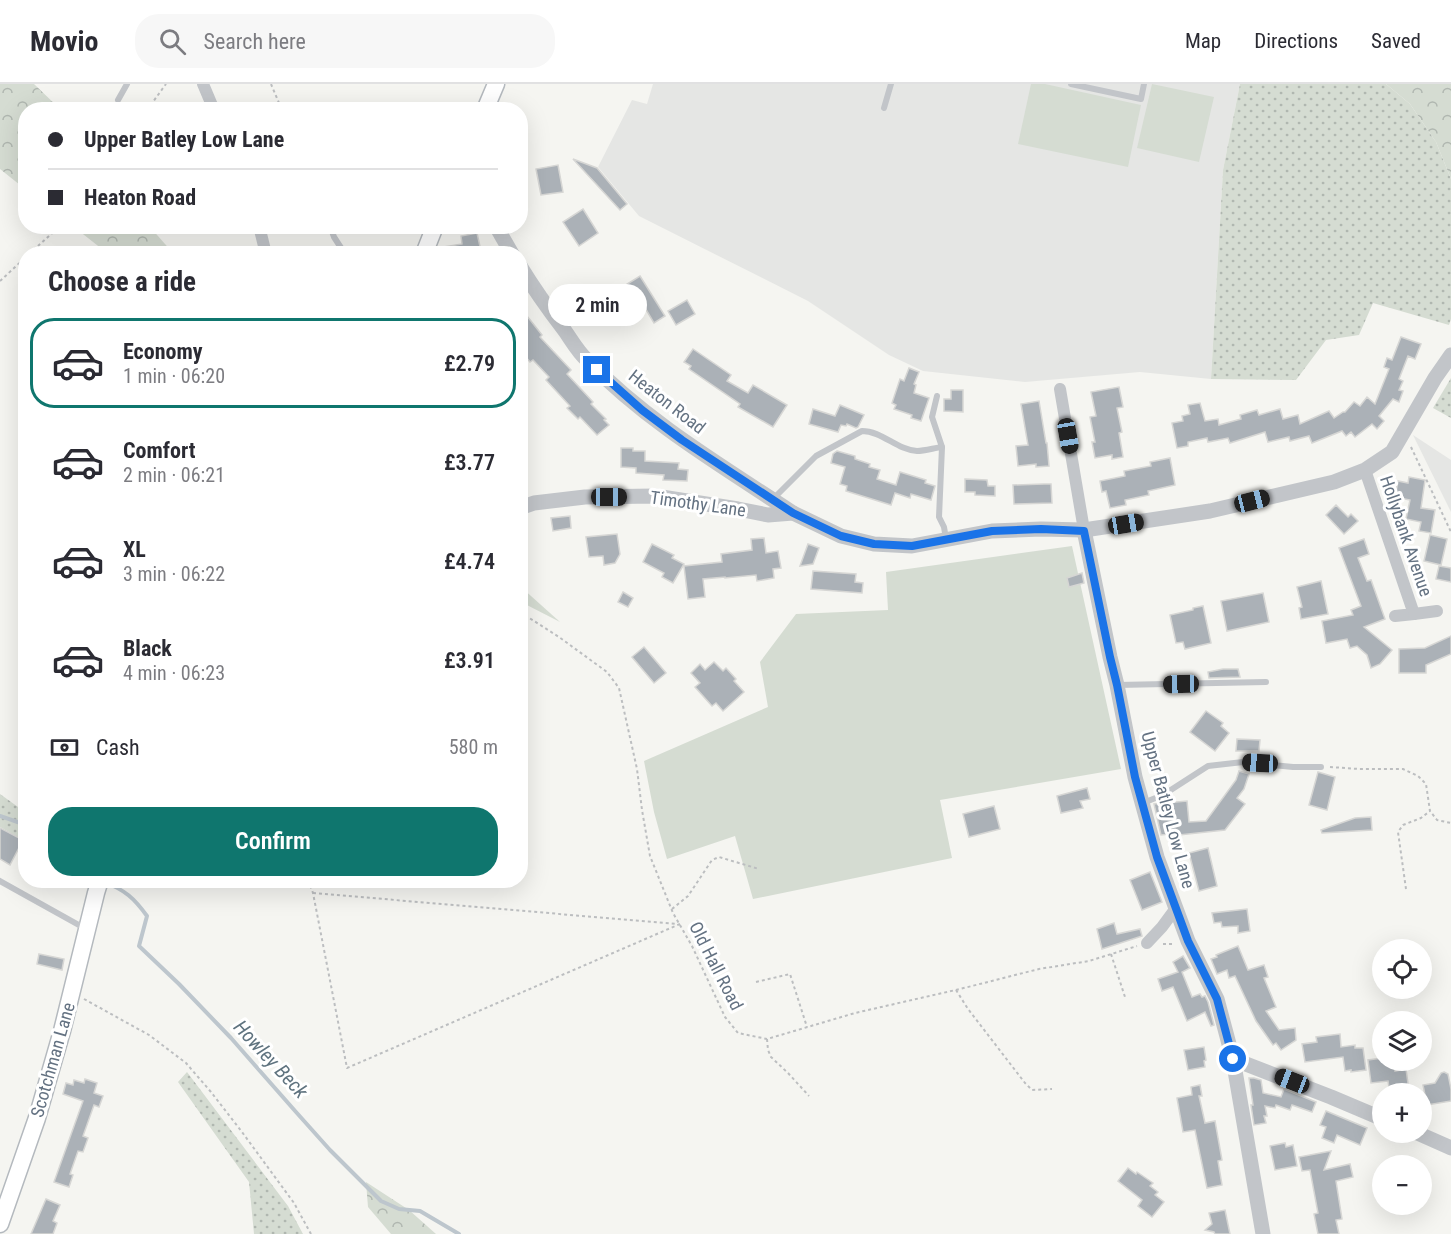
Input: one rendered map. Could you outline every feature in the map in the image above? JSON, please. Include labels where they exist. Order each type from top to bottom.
[{"type":"main road","points":[[488,102],[496,84]]},
{"type":"main road","name":"Scotchman Lane","points":[[0,1224],[37,1118],[98,888]]},
{"type":"street","points":[[203,84],[211,102]]},
{"type":"street","name":"Heaton Road","points":[[528,279],[585,358],[610,382],[682,440],[793,513]]},
{"type":"street","name":"Timothy Lane","points":[[528,505],[585,497],[655,496],[738,508],[768,515],[793,513],[841,536],[874,544],[912,546],[992,531],[1041,529],[1084,531],[1210,512],[1334,482],[1365,470],[1392,452],[1451,355]]},
{"type":"street","points":[[1060,389],[1084,531]]},
{"type":"street","name":"Hollybank Avenue","points":[[1365,470],[1414,614]]},
{"type":"street","name":"Upper Batley Low Lane","points":[[1084,531],[1135,777],[1157,857],[1188,941],[1217,999],[1233,1059],[1263,1234]]},
{"type":"street","name":"Hollybank Avenue","points":[[1395,616],[1437,611]]},
{"type":"street","points":[[1147,943],[1176,908]]},
{"type":"street","points":[[1233,1059],[1372,1114]]},
{"type":"street","points":[[1432,1140],[1451,1148]]},
{"type":"lane","points":[[118,100],[127,84]]},
{"type":"lane","points":[[884,108],[891,84]]},
{"type":"lane","points":[[1071,84],[1141,99],[1144,84]]},
{"type":"lane","points":[[937,396],[932,417],[942,447],[939,517],[944,527],[946,540]]},
{"type":"lane","points":[[773,500],[816,456],[862,431],[870,431],[915,451],[942,447]]},
{"type":"lane","points":[[1117,685],[1266,682]]},
{"type":"lane","points":[[1142,803],[1163,795],[1208,766],[1243,762],[1293,767],[1321,766]]},
{"type":"lane","points":[[0,880],[87,930]]},
{"type":"path","points":[[153,102],[166,84]]},
{"type":"path","points":[[271,84],[279,102]]},
{"type":"path","points":[[38,246],[51,234]]},
{"type":"path","points":[[0,281],[18,264]]},
{"type":"path","points":[[1404,433],[1451,532]]},
{"type":"path","name":"Old Hall Road","points":[[528,617],[607,672],[619,688],[637,769],[650,856],[672,909],[725,1017],[738,1033],[766,1039]]},
{"type":"path","points":[[1321,766],[1403,769],[1418,776],[1426,784],[1430,811],[1437,820],[1451,823]]},
{"type":"path","points":[[1406,889],[1398,832],[1403,825],[1421,818],[1430,811]]},
{"type":"path","points":[[672,909],[688,896],[712,860],[719,857],[759,868]]},
{"type":"path","points":[[311,888],[347,1068],[680,924]]},
{"type":"path","points":[[313,893],[680,924]]},
{"type":"path","points":[[809,1096],[771,1057],[766,1039],[855,1013],[1039,969],[1089,961],[1147,943],[1175,944],[1188,941]]},
{"type":"path","points":[[1111,954],[1125,997]]},
{"type":"path","points":[[756,982],[790,974],[807,1027]]},
{"type":"path","points":[[956,990],[1025,1083],[1032,1090],[1052,1089]]},
{"type":"path","points":[[72,991],[149,1035],[186,1063],[242,1132],[294,1203],[311,1234]]},
{"type":"shaded area","points":[[653,84],[1240,84],[1223,170],[1211,379],[1140,372],[1025,382],[923,371],[889,355],[808,301],[639,216],[598,167],[632,100],[647,104]]},
{"type":"shaded area","points":[[1413,435],[1451,460],[1451,512]]},
{"type":"green space","points":[[0,84],[34,84],[53,102],[18,102],[18,183],[0,169]]},
{"type":"green space","points":[[1031,84],[1045,84],[1141,105],[1128,167],[1018,144]]},
{"type":"green space","points":[[1152,84],[1214,97],[1199,162],[1137,148]]},
{"type":"green space","points":[[1240,84],[1386,84],[1410,104],[1436,142],[1451,179],[1451,319],[1449,325],[1373,303],[1359,335],[1326,340],[1296,380],[1211,379],[1223,170]]},
{"type":"green space","points":[[1386,84],[1451,84],[1451,179],[1436,142],[1410,104]]},
{"type":"green space","points":[[83,234],[156,234],[167,246],[98,246]]},
{"type":"green space","points":[[1451,378],[1451,418],[1433,408]]},
{"type":"green space","points":[[1072,546],[1121,769],[940,800],[952,858],[753,899],[735,836],[667,859],[654,812],[644,761],[768,707],[760,662],[796,614],[888,610],[886,572]]},
{"type":"green space","points":[[528,593],[560,622],[528,606]]},
{"type":"green space","points":[[0,794],[18,807],[18,837],[0,827]]},
{"type":"green space","points":[[187,1072],[288,1206],[303,1234],[254,1234],[249,1182],[178,1082]]},
{"type":"green space","points":[[366,1182],[409,1210],[436,1234],[391,1234],[368,1207]]},
{"type":"building","points":[[573,159],[597,168],[627,204],[620,210]]},
{"type":"building","points":[[558,165],[563,192],[541,195],[536,169]]},
{"type":"building","points":[[583,209],[598,233],[579,246],[563,222]]},
{"type":"building","points":[[477,234],[480,246],[450,246],[462,244],[461,236]]},
{"type":"building","points":[[640,276],[665,316],[654,323],[644,306],[639,309],[624,286]]},
{"type":"building","points":[[687,300],[695,314],[676,325],[668,311]]},
{"type":"building","points":[[528,317],[542,335],[540,337],[571,370],[567,374],[593,402],[591,404],[609,425],[597,435],[580,417],[578,419],[567,408],[570,406],[546,380],[549,377],[533,360],[530,362],[528,360]]},
{"type":"building","points":[[1401,337],[1421,344],[1415,359],[1408,356],[1399,379],[1403,381],[1399,390],[1403,391],[1399,402],[1393,399],[1379,416],[1384,421],[1377,429],[1372,424],[1355,437],[1351,432],[1346,436],[1342,431],[1312,443],[1309,436],[1290,441],[1289,437],[1268,442],[1265,432],[1230,443],[1228,438],[1208,442],[1207,438],[1188,442],[1188,446],[1177,448],[1172,423],[1183,421],[1182,416],[1190,414],[1188,405],[1200,403],[1205,421],[1218,419],[1219,425],[1241,419],[1240,415],[1257,410],[1259,415],[1280,409],[1283,419],[1298,415],[1300,424],[1329,411],[1334,418],[1345,412],[1354,402],[1360,406],[1367,397],[1375,404],[1389,369],[1384,367],[1387,358],[1392,360]]},
{"type":"building","points":[[693,349],[731,375],[727,381],[748,393],[753,385],[787,405],[773,427],[738,407],[740,404],[689,369],[691,366],[684,362]]},
{"type":"building","points":[[909,368],[919,372],[914,384],[916,385],[914,393],[929,398],[921,421],[911,418],[912,415],[894,409],[896,405],[892,403],[900,379],[904,381]]},
{"type":"building","points":[[1119,387],[1123,407],[1117,408],[1122,432],[1119,433],[1123,457],[1112,459],[1112,455],[1095,458],[1092,442],[1095,442],[1090,417],[1096,416],[1091,392]]},
{"type":"building","points":[[951,390],[963,390],[963,412],[944,411],[944,399],[951,399]]},
{"type":"building","points":[[1039,401],[1049,466],[1036,467],[1036,464],[1018,466],[1016,446],[1028,445],[1021,404]]},
{"type":"building","points":[[840,405],[864,415],[858,427],[841,425],[838,432],[809,424],[813,409],[835,416]]},
{"type":"building","points":[[621,448],[645,451],[645,461],[679,463],[678,469],[688,470],[687,481],[663,480],[664,475],[636,473],[636,468],[621,467]]},
{"type":"building","points":[[837,451],[855,456],[855,459],[870,464],[869,467],[880,470],[877,479],[896,485],[900,472],[926,480],[925,483],[935,486],[931,500],[911,494],[910,498],[895,493],[891,505],[846,491],[847,486],[840,484],[845,467],[831,463],[833,454]]},
{"type":"building","points":[[1170,458],[1175,485],[1148,491],[1149,495],[1125,500],[1126,505],[1110,508],[1106,491],[1102,492],[1100,481],[1125,476],[1124,471],[1151,466],[1150,462]]},
{"type":"building","points":[[1409,477],[1425,480],[1421,508],[1435,510],[1431,533],[1419,531],[1421,522],[1406,519],[1410,500],[1395,497],[1398,481],[1408,483]]},
{"type":"building","points":[[965,479],[987,480],[988,486],[995,486],[995,496],[965,492]]},
{"type":"building","points":[[1051,484],[1052,503],[1014,504],[1013,485]]},
{"type":"building","points":[[1336,505],[1348,517],[1351,514],[1358,521],[1344,534],[1326,515]]},
{"type":"building","points":[[570,516],[571,528],[553,531],[551,518]]},
{"type":"building","points":[[617,534],[620,554],[615,563],[604,565],[603,556],[589,557],[586,537]]},
{"type":"building","points":[[1430,535],[1447,539],[1441,565],[1424,561]]},
{"type":"building","points":[[764,538],[766,553],[778,551],[781,568],[773,569],[774,578],[757,581],[756,575],[703,579],[705,597],[688,599],[684,566],[722,562],[721,554],[752,550],[751,539]]},
{"type":"building","points":[[1364,539],[1369,554],[1358,558],[1367,581],[1371,580],[1385,619],[1364,627],[1392,650],[1380,664],[1371,668],[1367,655],[1357,646],[1350,648],[1347,639],[1326,643],[1322,621],[1353,615],[1351,610],[1361,606],[1339,548]]},
{"type":"building","points":[[652,544],[674,555],[672,558],[684,564],[673,583],[662,577],[664,573],[643,562]]},
{"type":"building","points":[[808,544],[819,548],[813,564],[800,566]]},
{"type":"building","points":[[1439,566],[1451,568],[1451,582],[1436,579]]},
{"type":"building","points":[[813,571],[856,574],[855,582],[863,583],[862,593],[811,589]]},
{"type":"building","points":[[1082,573],[1084,583],[1069,587],[1067,578]]},
{"type":"building","points":[[1321,581],[1328,614],[1301,619],[1299,608],[1302,607],[1297,587]]},
{"type":"building","points":[[623,592],[633,598],[628,607],[618,602]]},
{"type":"building","points":[[1263,593],[1269,622],[1227,631],[1221,601]]},
{"type":"building","points":[[1203,606],[1211,643],[1185,649],[1183,642],[1176,643],[1170,615]]},
{"type":"building","points":[[1451,636],[1451,654],[1426,665],[1426,673],[1399,673],[1399,649],[1425,648]]},
{"type":"building","points":[[644,647],[666,673],[654,683],[632,657]]},
{"type":"building","points":[[714,662],[723,671],[726,668],[744,692],[723,711],[716,703],[712,706],[695,687],[700,683],[691,673],[700,664],[705,670]]},
{"type":"building","points":[[1238,669],[1240,677],[1209,678],[1208,672]]},
{"type":"building","points":[[1206,711],[1223,723],[1221,726],[1229,733],[1215,751],[1190,732]]},
{"type":"building","points":[[1237,739],[1260,740],[1259,751],[1236,751]]},
{"type":"building","points":[[1239,771],[1249,774],[1244,789],[1237,798],[1245,804],[1225,830],[1161,835],[1154,804],[1187,801],[1189,822],[1206,821],[1236,780]]},
{"type":"building","points":[[1318,772],[1335,777],[1327,810],[1309,805]]},
{"type":"building","points":[[1087,788],[1090,799],[1080,801],[1083,808],[1061,813],[1057,796]]},
{"type":"building","points":[[994,806],[1000,829],[969,837],[963,814]]},
{"type":"building","points":[[1371,817],[1372,830],[1322,833],[1321,830],[1355,818]]},
{"type":"building","points":[[0,828],[18,837],[18,850],[10,865],[0,859]]},
{"type":"building","points":[[1208,848],[1217,886],[1199,891],[1189,853]]},
{"type":"building","points":[[1150,872],[1162,902],[1142,910],[1130,880]]},
{"type":"building","points":[[1247,909],[1250,931],[1238,933],[1238,926],[1222,927],[1221,922],[1214,923],[1212,913]]},
{"type":"building","points":[[1114,923],[1117,934],[1140,929],[1142,936],[1102,949],[1097,929]]},
{"type":"building","points":[[1238,946],[1248,970],[1264,965],[1268,977],[1264,978],[1276,1007],[1266,1011],[1279,1030],[1295,1028],[1296,1040],[1281,1050],[1276,1043],[1273,1045],[1256,1021],[1235,976],[1229,978],[1227,970],[1217,974],[1211,959]]},
{"type":"building","points":[[39,954],[64,959],[62,970],[37,964]]},
{"type":"building","points":[[1183,956],[1190,968],[1182,972],[1192,997],[1200,994],[1202,997],[1205,996],[1214,1025],[1211,1026],[1205,1012],[1187,1021],[1173,987],[1162,991],[1158,979],[1178,972],[1173,962]]},
{"type":"building","points":[[1340,1034],[1341,1047],[1355,1045],[1355,1048],[1363,1048],[1366,1070],[1345,1071],[1343,1057],[1305,1062],[1302,1044],[1317,1042],[1316,1037]]},
{"type":"building","points":[[1204,1047],[1205,1067],[1188,1070],[1184,1050]]},
{"type":"building","points":[[1372,1059],[1372,1071],[1406,1071],[1408,1083],[1388,1083],[1388,1081],[1371,1083],[1368,1060]]},
{"type":"building","points":[[1441,1073],[1448,1074],[1451,1101],[1432,1104],[1432,1084],[1435,1083]]},
{"type":"building","points":[[1249,1078],[1261,1080],[1263,1093],[1281,1097],[1284,1089],[1316,1102],[1312,1112],[1292,1105],[1290,1110],[1276,1105],[1275,1108],[1265,1106],[1266,1123],[1254,1125]]},
{"type":"building","points":[[85,1079],[97,1083],[94,1093],[103,1096],[99,1107],[94,1105],[83,1136],[88,1138],[83,1152],[78,1151],[70,1174],[73,1175],[69,1187],[54,1182],[83,1101],[63,1094],[66,1083],[73,1085],[74,1080],[84,1083]]},
{"type":"building","points":[[1200,1085],[1202,1096],[1199,1096],[1205,1123],[1215,1121],[1222,1160],[1218,1161],[1222,1185],[1207,1188],[1195,1130],[1183,1132],[1177,1098],[1192,1095],[1191,1087]]},
{"type":"building","points":[[1326,1111],[1367,1128],[1360,1145],[1337,1135],[1334,1143],[1322,1138],[1326,1127],[1320,1125]]},
{"type":"building","points":[[1285,1143],[1286,1147],[1293,1145],[1297,1166],[1275,1170],[1270,1146]]},
{"type":"building","points":[[1331,1151],[1324,1170],[1350,1164],[1353,1177],[1336,1181],[1342,1219],[1336,1220],[1339,1234],[1318,1234],[1314,1214],[1318,1213],[1310,1170],[1302,1171],[1299,1157]]},
{"type":"building","points":[[1128,1168],[1153,1183],[1150,1186],[1158,1192],[1155,1195],[1164,1202],[1152,1217],[1138,1206],[1142,1200],[1118,1181]]},
{"type":"building","points":[[46,1199],[60,1205],[53,1221],[57,1223],[53,1234],[31,1234]]},
{"type":"building","points":[[1225,1210],[1230,1234],[1215,1234],[1205,1230],[1212,1224],[1209,1213]]},
{"type":"waterway","name":"Howley Beck","points":[[0,816],[18,822]]},
{"type":"waterway","name":"Howley Beck","points":[[118,888],[138,904],[147,916],[139,946],[231,1038],[330,1150],[381,1201],[399,1209],[420,1211],[459,1234]]},
{"type":"route","points":[[597,370],[642,410],[682,440],[793,513],[841,536],[874,544],[912,546],[992,531],[1041,529],[1084,531],[1135,777],[1157,857],[1188,941],[1217,999],[1233,1059]]}]
